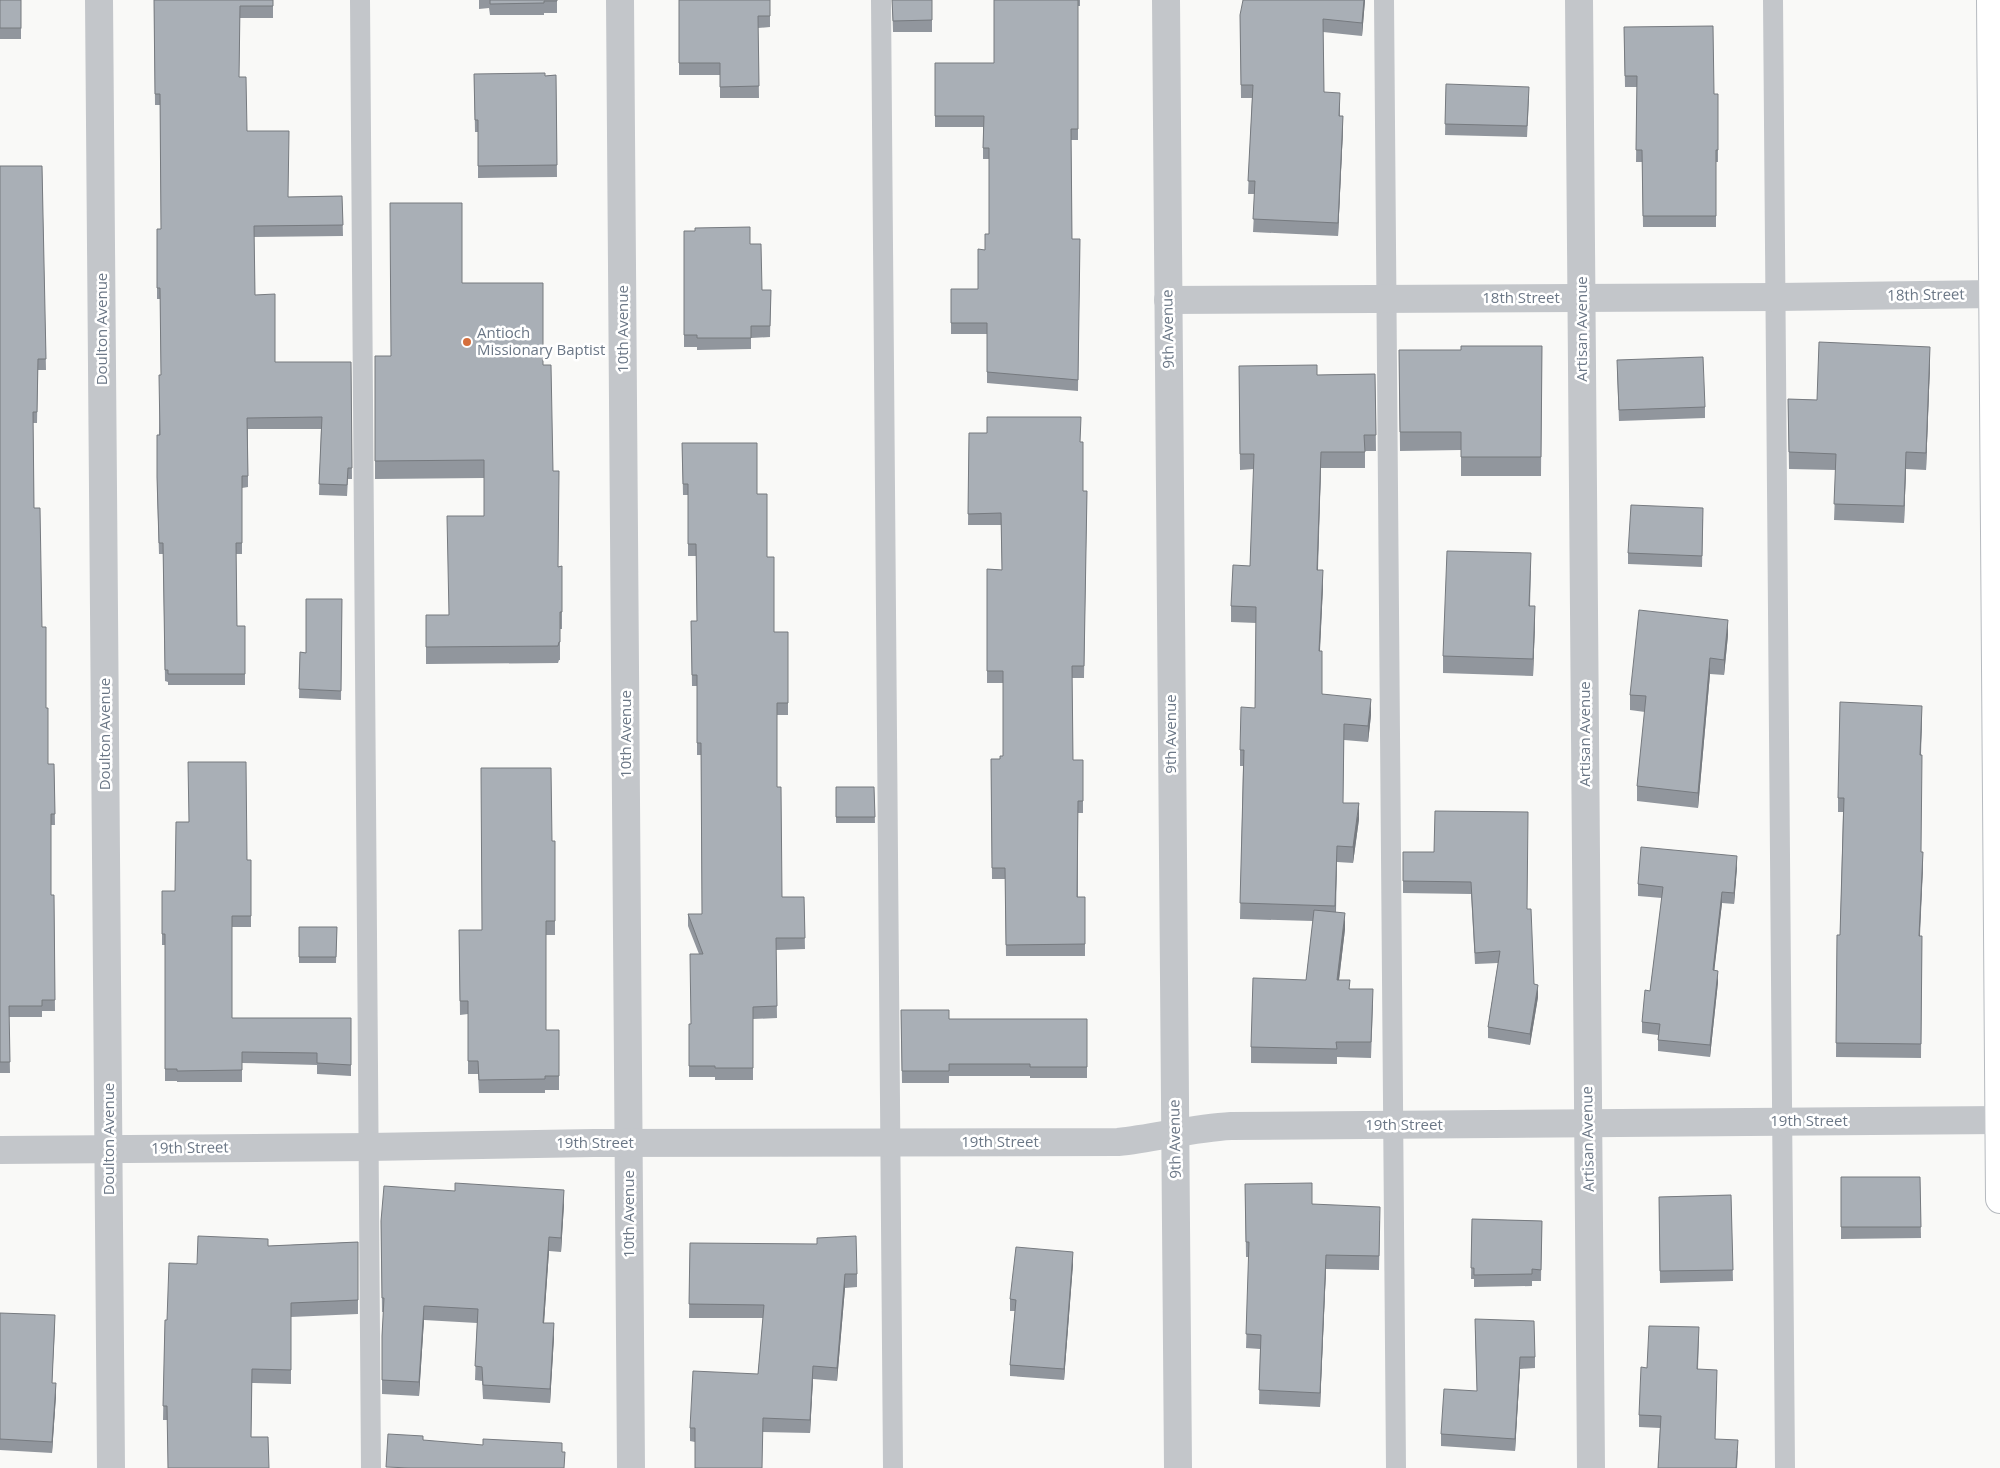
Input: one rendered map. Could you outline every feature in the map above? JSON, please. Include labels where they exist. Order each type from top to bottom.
[{"type":"main road","points":[[1991,0],[1997,294],[2000,1199]]},
{"type":"street","name":"Doulton Avenue","points":[[99,0],[111,1468]]},
{"type":"street","name":"10th Avenue","points":[[620,0],[632,1468]]},
{"type":"street","name":"9th Avenue","points":[[1166,0],[1178,1468]]},
{"type":"street","name":"Artisan Avenue","points":[[1579,0],[1591,1468]]},
{"type":"street","name":"18th Street","points":[[1168,300],[1997,294]]},
{"type":"street","name":"19th Street","points":[[0,1150],[629,1143],[1118,1142],[1147,1139],[1202,1128],[1231,1126],[1999,1120]]},
{"type":"lane","points":[[360,0],[371,1468]]},
{"type":"lane","points":[[881,0],[893,1468]]},
{"type":"lane","points":[[1384,0],[1396,1468]]},
{"type":"lane","points":[[1773,0],[1785,1468]]},
{"type":"building","points":[[0,0],[21,0],[21,28],[0,28]]},
{"type":"building","points":[[154,0],[273,0],[273,6],[240,6],[239,77],[246,77],[247,131],[289,131],[288,197],[342,196],[343,225],[254,226],[255,295],[275,294],[275,362],[351,362],[352,468],[348,468],[347,485],[319,484],[322,417],[247,418],[248,476],[242,476],[242,543],[236,543],[237,626],[245,626],[245,674],[168,674],[168,670],[165,670],[163,543],[159,543],[157,477],[157,435],[160,435],[159,375],[161,375],[160,288],[157,288],[157,229],[161,229],[160,94],[155,94]]},
{"type":"building","points":[[490,0],[557,0],[557,1],[490,4]]},
{"type":"building","points":[[679,0],[770,0],[770,16],[758,16],[759,86],[720,87],[720,63],[679,63]]},
{"type":"building","points":[[892,0],[932,0],[932,20],[893,21]]},
{"type":"building","points":[[994,0],[1078,0],[1078,129],[1071,129],[1072,239],[1080,239],[1078,380],[987,372],[987,323],[951,323],[951,289],[978,289],[978,249],[985,250],[985,234],[989,234],[989,148],[983,148],[984,116],[935,116],[935,63],[994,63]]},
{"type":"building","points":[[1243,0],[1364,0],[1362,23],[1323,19],[1324,92],[1340,93],[1339,116],[1343,116],[1338,223],[1253,219],[1255,181],[1248,181],[1253,85],[1241,85],[1240,15]]},
{"type":"building","points":[[1713,26],[1714,94],[1718,94],[1716,216],[1643,216],[1642,150],[1636,150],[1637,76],[1625,76],[1624,27]]},
{"type":"building","points":[[545,73],[545,76],[556,75],[557,165],[478,166],[478,120],[475,120],[474,74]]},
{"type":"building","points":[[1446,84],[1529,87],[1527,126],[1445,124]]},
{"type":"building","points":[[0,166],[42,166],[46,359],[38,359],[37,412],[33,412],[34,508],[40,508],[42,627],[46,627],[48,764],[54,764],[55,814],[51,814],[51,895],[54,895],[55,1000],[42,1000],[42,1006],[9,1006],[10,1062],[0,1062]]},
{"type":"building","points":[[390,203],[462,203],[462,283],[543,283],[543,365],[551,365],[553,471],[559,471],[558,567],[562,566],[562,612],[560,612],[560,642],[558,646],[426,647],[426,615],[449,615],[447,516],[484,516],[484,460],[375,461],[375,356],[391,356]]},
{"type":"building","points":[[750,227],[750,244],[761,244],[762,290],[771,290],[770,326],[751,326],[751,338],[697,338],[697,335],[684,335],[684,231],[695,231],[695,228]]},
{"type":"building","points":[[1819,342],[1930,347],[1926,453],[1906,452],[1904,506],[1834,504],[1836,454],[1789,452],[1788,399],[1817,400]]},
{"type":"building","points":[[1461,346],[1542,346],[1541,457],[1461,457],[1461,432],[1400,432],[1399,350],[1461,350]]},
{"type":"building","points":[[1703,357],[1705,407],[1619,410],[1617,360]]},
{"type":"building","points":[[1317,365],[1317,375],[1375,374],[1376,435],[1364,435],[1365,452],[1321,452],[1317,570],[1323,570],[1319,651],[1322,651],[1322,694],[1371,699],[1368,726],[1344,724],[1343,803],[1359,803],[1353,847],[1337,846],[1335,906],[1240,903],[1244,750],[1240,750],[1241,707],[1255,708],[1256,607],[1231,606],[1233,565],[1250,566],[1254,454],[1240,454],[1239,366]]},
{"type":"building","points":[[987,417],[1081,417],[1080,442],[1083,442],[1083,491],[1087,491],[1084,666],[1072,666],[1073,760],[1083,760],[1083,801],[1078,801],[1077,897],[1085,897],[1085,944],[1006,945],[1005,868],[992,868],[991,759],[1000,759],[1000,756],[1003,756],[1003,671],[987,671],[987,569],[1002,570],[1001,513],[968,514],[969,433],[987,433]]},
{"type":"building","points":[[682,443],[757,443],[757,494],[767,494],[767,557],[774,557],[774,632],[788,632],[788,703],[777,703],[777,787],[781,787],[782,897],[804,897],[805,938],[776,938],[777,1006],[753,1007],[753,1068],[689,1066],[689,1024],[691,1024],[690,954],[703,954],[688,914],[702,914],[701,743],[697,743],[697,675],[692,675],[691,621],[697,621],[696,544],[688,544],[688,484],[683,484]]},
{"type":"building","points":[[1631,505],[1703,508],[1702,556],[1628,553]]},
{"type":"building","points":[[1447,551],[1531,553],[1529,606],[1535,606],[1533,659],[1443,656]]},
{"type":"building","points":[[306,599],[342,599],[341,691],[299,689],[300,652],[306,653]]},
{"type":"building","points":[[1639,610],[1728,620],[1724,660],[1710,658],[1698,793],[1637,786],[1646,696],[1630,695]]},
{"type":"building","points":[[1840,702],[1922,706],[1920,755],[1922,755],[1921,852],[1923,852],[1919,936],[1922,936],[1921,1044],[1836,1043],[1837,935],[1840,935],[1844,798],[1838,798]]},
{"type":"building","points":[[188,762],[246,762],[247,860],[251,860],[251,916],[232,916],[232,1018],[351,1018],[351,1065],[317,1063],[317,1053],[242,1052],[242,1070],[177,1071],[177,1069],[165,1069],[165,934],[162,934],[162,891],[175,891],[176,822],[189,822]]},
{"type":"building","points":[[481,768],[551,768],[552,841],[555,841],[555,921],[546,921],[546,1030],[559,1030],[559,1076],[545,1076],[545,1079],[479,1080],[478,1061],[468,1061],[468,1001],[460,1001],[459,930],[482,930]]},
{"type":"building","points":[[836,787],[874,787],[875,817],[836,817]]},
{"type":"building","points":[[1435,811],[1528,812],[1527,909],[1531,909],[1534,984],[1538,985],[1530,1034],[1488,1027],[1500,951],[1475,953],[1471,882],[1403,881],[1403,852],[1434,852]]},
{"type":"building","points":[[1641,847],[1737,856],[1734,893],[1722,892],[1713,970],[1718,971],[1710,1045],[1658,1040],[1660,1024],[1642,1022],[1645,990],[1650,991],[1663,887],[1638,884]]},
{"type":"building","points":[[1314,910],[1345,913],[1337,980],[1350,980],[1349,989],[1373,989],[1371,1042],[1336,1042],[1337,1049],[1251,1047],[1253,978],[1306,980]]},
{"type":"building","points":[[299,927],[337,927],[336,957],[299,957]]},
{"type":"building","points":[[901,1010],[949,1010],[949,1019],[1087,1019],[1087,1067],[1030,1067],[1030,1064],[949,1064],[949,1071],[902,1071]]},
{"type":"building","points":[[1841,1177],[1920,1177],[1921,1227],[1841,1227]]},
{"type":"building","points":[[455,1183],[564,1190],[561,1238],[549,1237],[543,1323],[554,1323],[550,1389],[483,1385],[482,1367],[475,1366],[478,1309],[424,1306],[419,1382],[382,1380],[384,1298],[382,1298],[381,1221],[384,1186],[455,1191]]},
{"type":"building","points":[[1312,1183],[1312,1204],[1380,1207],[1379,1256],[1326,1255],[1320,1393],[1259,1390],[1261,1335],[1246,1334],[1249,1242],[1246,1242],[1245,1184]]},
{"type":"building","points":[[1731,1195],[1733,1270],[1660,1271],[1659,1197]]},
{"type":"building","points":[[1472,1219],[1542,1221],[1541,1270],[1532,1269],[1532,1274],[1474,1275],[1474,1268],[1471,1268]]},
{"type":"building","points":[[198,1236],[268,1239],[268,1246],[358,1242],[358,1300],[291,1303],[291,1370],[252,1369],[251,1437],[268,1437],[269,1468],[168,1468],[167,1406],[163,1406],[165,1320],[167,1320],[169,1263],[197,1264]]},
{"type":"building","points":[[856,1236],[857,1274],[845,1274],[837,1368],[813,1366],[810,1420],[763,1418],[762,1468],[695,1468],[695,1428],[690,1428],[693,1371],[758,1374],[764,1305],[689,1304],[690,1243],[817,1244],[817,1238]]},
{"type":"building","points":[[1016,1247],[1073,1252],[1064,1369],[1010,1365],[1016,1300],[1010,1299]]},
{"type":"building","points":[[0,1313],[55,1315],[52,1383],[56,1383],[52,1442],[0,1439]]},
{"type":"building","points":[[1475,1319],[1534,1321],[1535,1357],[1520,1357],[1515,1439],[1441,1434],[1444,1389],[1477,1391]]},
{"type":"building","points":[[1649,1326],[1699,1327],[1697,1369],[1717,1370],[1715,1439],[1738,1440],[1736,1468],[1658,1468],[1661,1416],[1639,1415],[1641,1367],[1647,1368]]},
{"type":"building","points":[[388,1434],[423,1436],[423,1440],[483,1445],[483,1439],[562,1443],[562,1452],[565,1452],[564,1468],[386,1467]]},
{"type":"place","name":"Antioch Missionary Baptist","points":[[467,342]]}]
